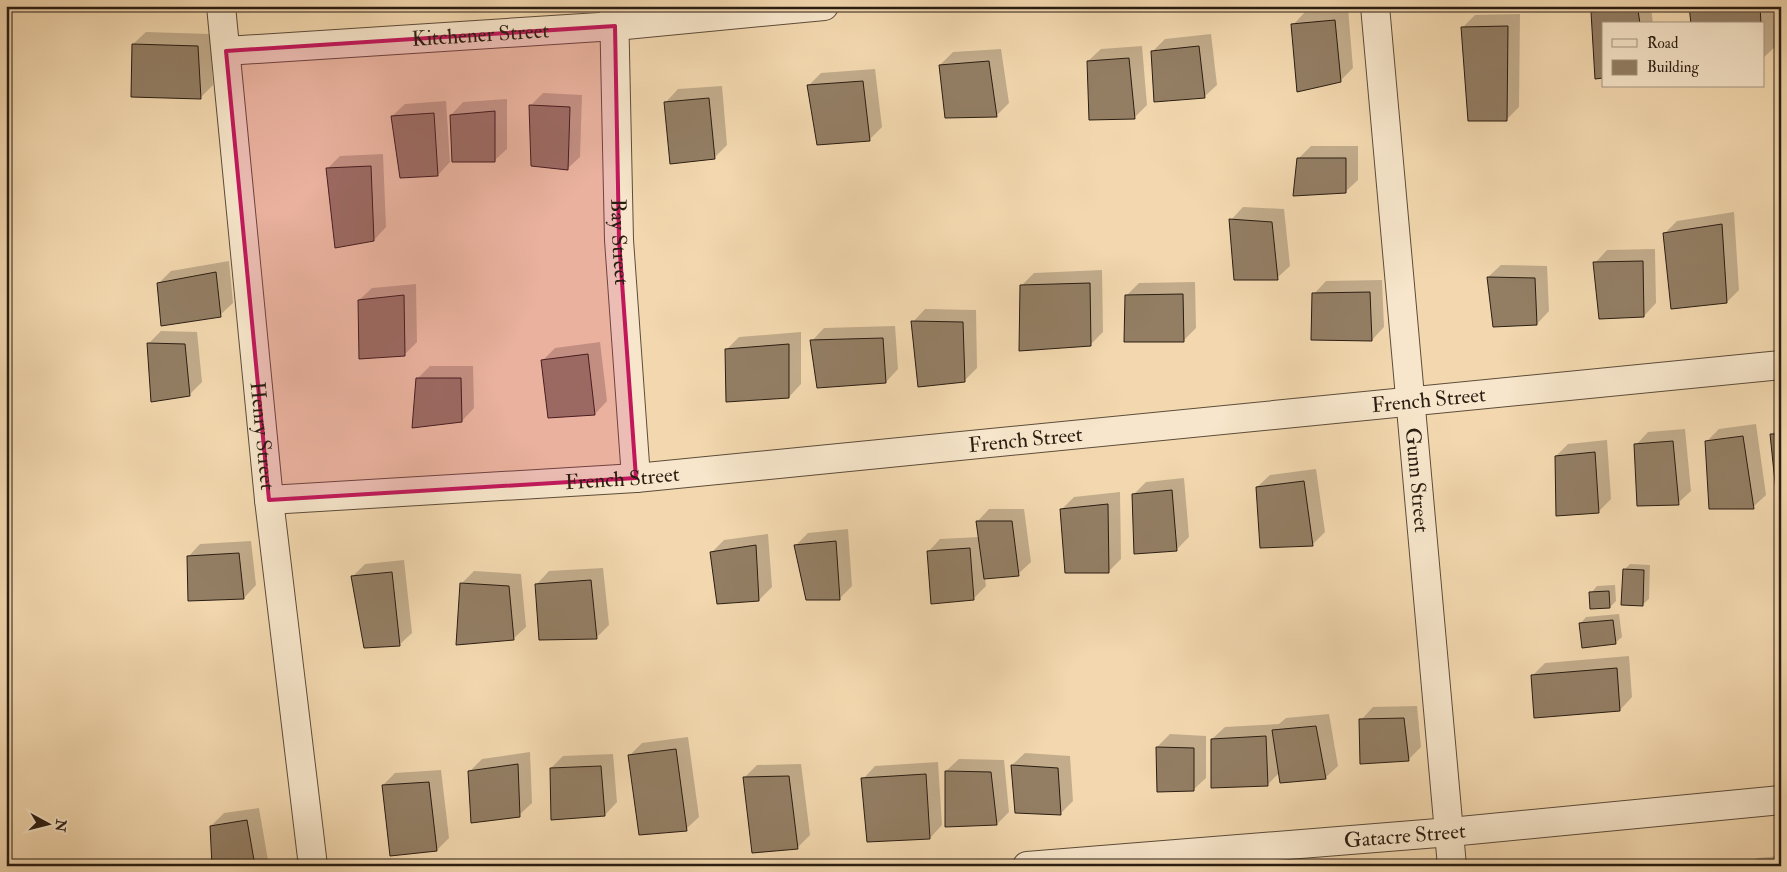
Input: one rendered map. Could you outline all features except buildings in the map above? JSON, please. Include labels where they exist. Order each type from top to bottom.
[{"type":"street","name":"Henry Street","points":[[221,6],[269,500],[313,866]]},
{"type":"street","name":"Kitchener Street","points":[[226,51],[614,16],[824,6]]},
{"type":"street","name":"Gunn Street","points":[[1375,6],[1452,866]]},
{"type":"street","name":"Bay Street","points":[[614,16],[619,240],[636,478]]},
{"type":"street","name":"French Street","points":[[269,500],[636,478],[1781,365]]},
{"type":"street","name":"Gatacre Street","points":[[1027,866],[1450,832],[1781,800]]},
{"type":"highlighted area","points":[[615,26],[619,240],[636,478],[269,500],[226,51]]}]
